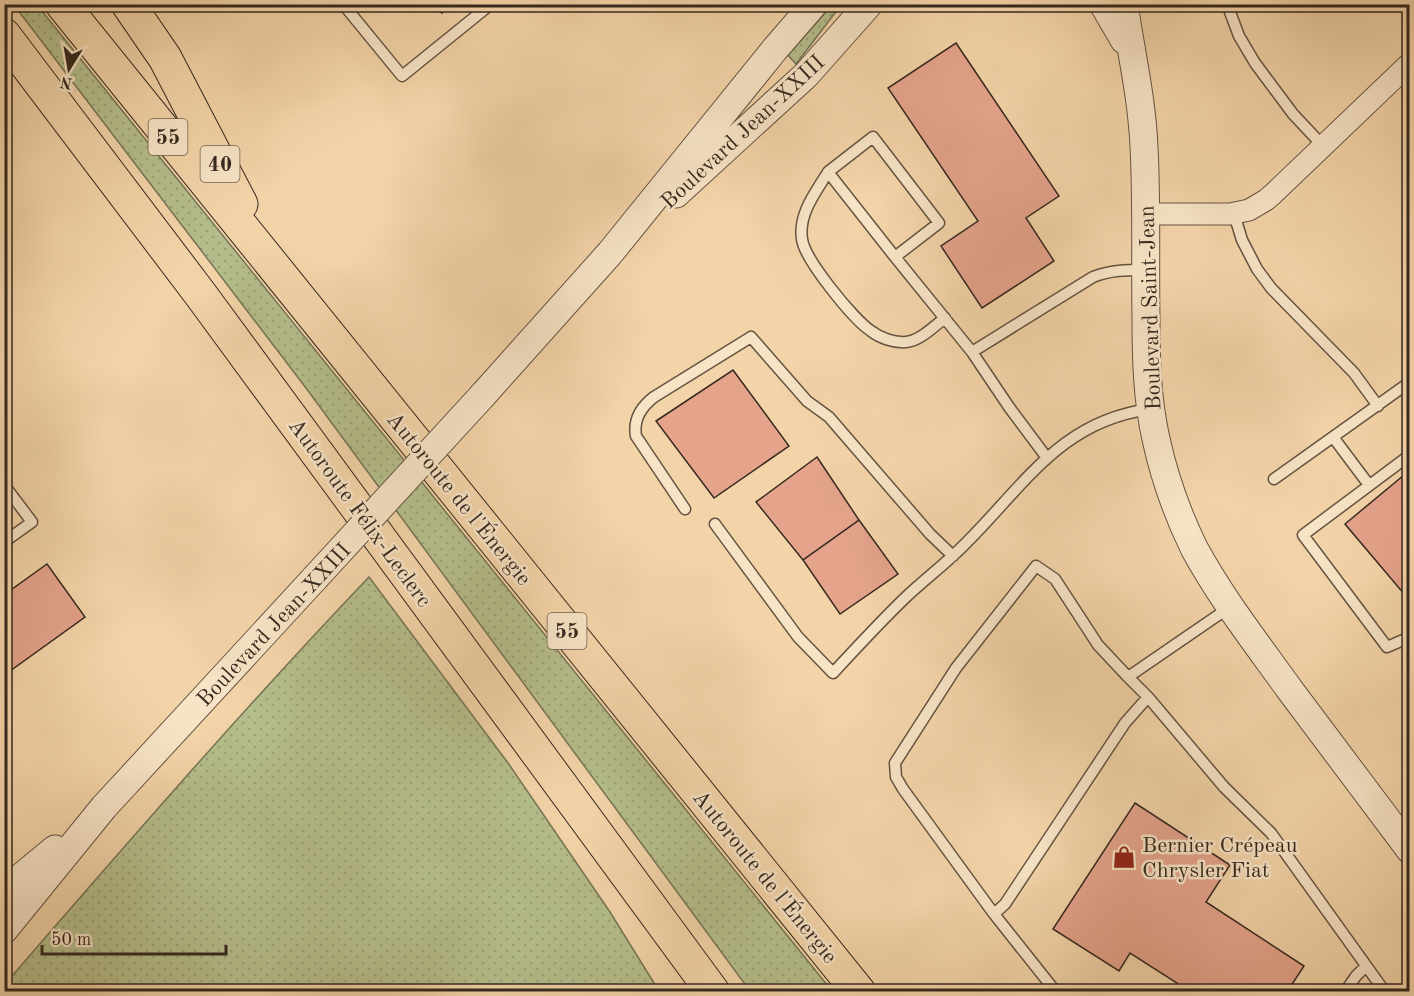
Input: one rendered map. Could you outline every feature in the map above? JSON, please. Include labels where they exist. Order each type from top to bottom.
[{"type":"highway","name":"Autoroute de l'Énergie","points":[[62,4],[859,992]]},
{"type":"highway","name":"40","points":[[128,4],[165,58],[275,270]]},
{"type":"highway","name":"Autoroute Félix-Leclerc","points":[[4,35],[201,296],[713,992]]},
{"type":"street","name":"Boulevard Jean-XXIII","points":[[4,930],[104,807],[610,254],[814,4]]},
{"type":"street","name":"Boulevard Jean-XXIII","points":[[610,254],[806,75],[869,4]]},
{"type":"street","name":"Boulevard Saint-Jean","points":[[1103,4],[1131,51]]},
{"type":"street","name":"Boulevard Saint-Jean","points":[[1124,4],[1142,116],[1145,168],[1146,354],[1151,409],[1161,460],[1179,515],[1194,548],[1230,607],[1410,850]]},
{"type":"street","points":[[1145,214],[1234,214],[1249,210],[1266,200],[1410,63]]},
{"type":"street","name":"Boulevard Jean-XXIII","points":[[4,891],[104,807]]},
{"type":"lane","points":[[343,4],[402,76],[491,4]]},
{"type":"lane","points":[[1227,4],[1239,36],[1255,63],[1293,114],[1323,146]]},
{"type":"lane","points":[[895,257],[939,223],[873,138],[828,172],[806,211],[802,226],[802,240],[806,253],[838,296],[864,326],[876,335],[905,342],[915,339],[945,318]]},
{"type":"lane","points":[[828,172],[972,352],[1047,458]]},
{"type":"lane","points":[[1234,214],[1242,240],[1257,269],[1271,288],[1354,373],[1378,406]]},
{"type":"lane","points":[[972,352],[1094,277],[1114,271],[1145,270]]},
{"type":"lane","points":[[685,508],[636,436],[636,419],[643,407],[654,397],[752,337],[807,401],[829,417],[930,534],[952,556]]},
{"type":"lane","points":[[1274,479],[1410,382]]},
{"type":"lane","points":[[715,524],[798,637],[833,673],[905,598],[967,543],[1026,477],[1047,458],[1070,439],[1091,427],[1121,415],[1151,409]]},
{"type":"lane","points":[[1333,437],[1369,485]]},
{"type":"lane","points":[[1410,455],[1303,535],[1388,647],[1410,637]]},
{"type":"lane","points":[[4,485],[32,522],[4,542]]},
{"type":"lane","points":[[1056,992],[994,915],[903,789],[895,770],[897,759],[956,668],[1036,566],[1055,579],[1098,645],[1148,698],[1224,787],[1271,833],[1385,992]]},
{"type":"lane","points":[[1128,677],[1230,607]]},
{"type":"lane","points":[[994,915],[1005,904],[1125,723],[1148,698]]},
{"type":"lane","points":[[1345,992],[1366,966]]},
{"type":"green space","points":[[14,5],[37,5],[832,991],[750,991],[306,388]]},
{"type":"green space","points":[[832,5],[841,5],[796,64],[788,55]]},
{"type":"green space","points":[[369,577],[508,763],[610,912],[659,991],[5,991],[5,984],[139,830]]},
{"type":"building","points":[[426,4],[447,4],[442,13]]},
{"type":"building","points":[[956,43],[1059,196],[1026,218],[1054,261],[982,308],[941,246],[978,221],[888,88]]},
{"type":"building","points":[[733,370],[789,446],[714,498],[656,421]]},
{"type":"building","points":[[817,457],[859,520],[803,560],[756,502]]},
{"type":"building","points":[[1410,470],[1410,601],[1345,524]]},
{"type":"building","points":[[859,520],[898,574],[840,614],[803,560]]},
{"type":"building","points":[[47,564],[85,617],[10,671],[4,664],[4,595]]},
{"type":"building","points":[[1135,803],[1230,865],[1206,902],[1304,966],[1287,992],[1187,992],[1188,990],[1130,953],[1119,971],[1053,929]]},
{"type":"place","name":"Bernier Crépeau Chrysler Fiat","points":[[1124,857]]}]
